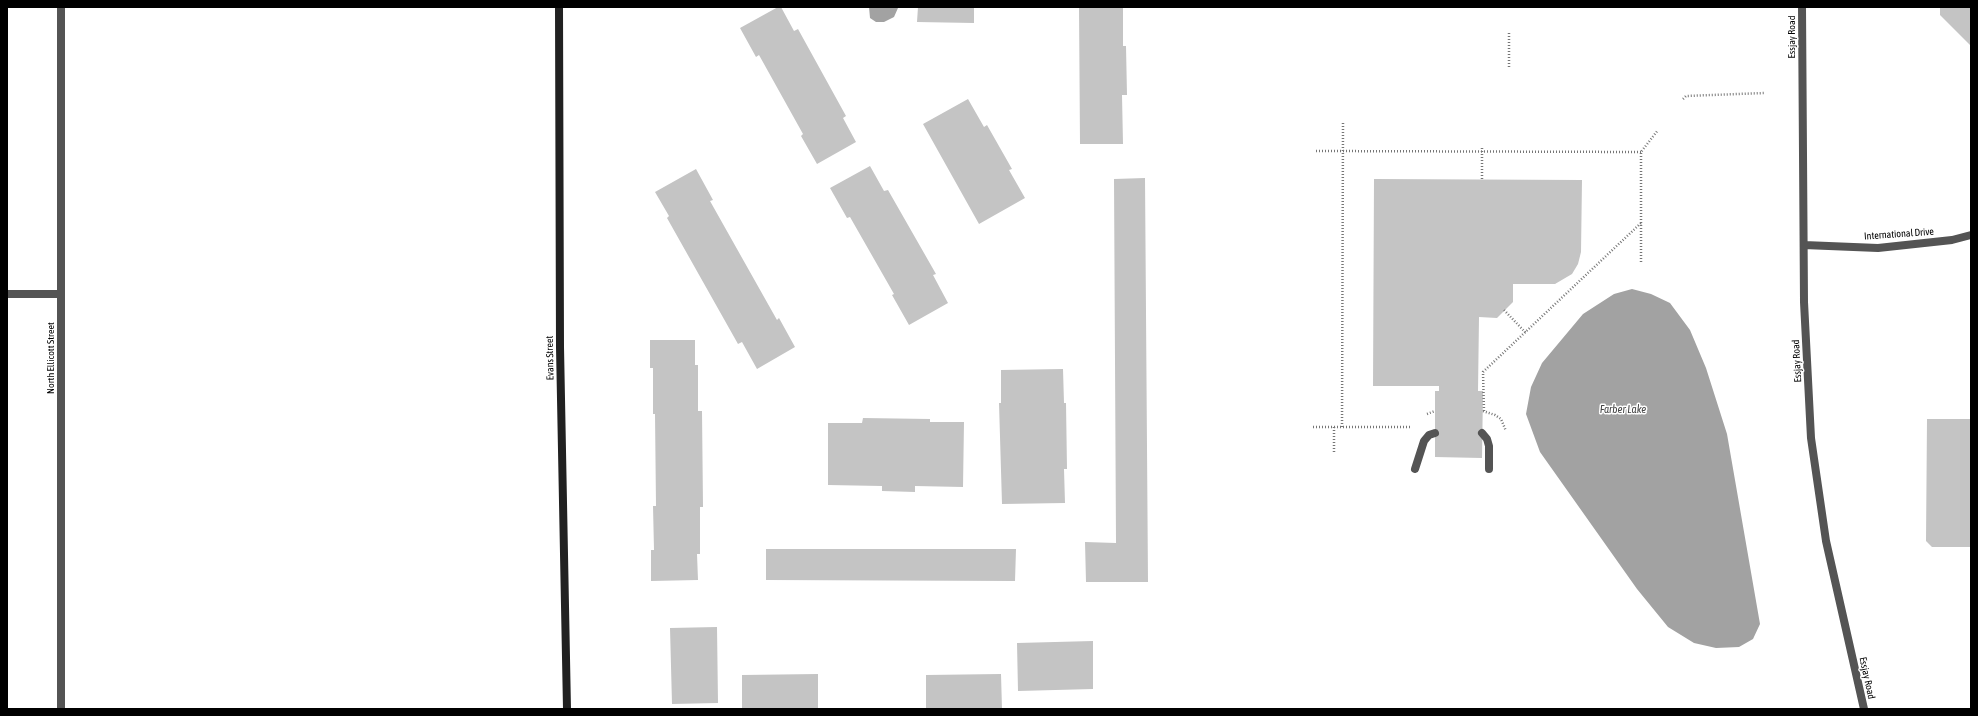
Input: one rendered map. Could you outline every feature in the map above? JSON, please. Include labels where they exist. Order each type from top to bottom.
[{"type":"street","name":"North Ellicott Street","points":[[61,7],[61,709]]},
{"type":"street","name":"Evans Street","points":[[558,7],[560,347],[567,709]]},
{"type":"street","name":"Essjay Road","points":[[1802,7],[1804,302],[1811,438],[1826,541],[1864,709]]},
{"type":"street","name":"International Drive","points":[[1804,245],[1878,248],[1952,240],[1971,236]]},
{"type":"street","points":[[7,294],[61,294]]},
{"type":"street","points":[[1415,469],[1424,441],[1429,435],[1435,433]]},
{"type":"street","points":[[1482,433],[1487,438],[1489,446],[1489,469]]},
{"type":"path","points":[[1509,33],[1509,66]]},
{"type":"path","points":[[1683,99],[1686,96],[1764,93]]},
{"type":"path","points":[[1342,427],[1343,123]]},
{"type":"path","points":[[1641,262],[1641,152],[1658,130]]},
{"type":"path","points":[[1482,148],[1482,180]]},
{"type":"path","points":[[1316,151],[1641,152]]},
{"type":"path","points":[[1484,411],[1483,372],[1641,223]]},
{"type":"path","points":[[1504,310],[1526,333]]},
{"type":"path","points":[[1423,418],[1428,413],[1435,411]]},
{"type":"path","points":[[1313,427],[1417,427]]},
{"type":"path","points":[[1334,427],[1334,452]]},
{"type":"water","points":[[869,7],[898,8],[894,17],[884,22],[876,22],[870,18]]},
{"type":"water","name":"Farber Lake","points":[[1632,289],[1651,294],[1670,303],[1690,330],[1706,368],[1727,434],[1760,624],[1753,639],[1739,647],[1716,648],[1694,643],[1668,627],[1637,589],[1540,452],[1526,414],[1531,387],[1542,363],[1583,314],[1614,294]]},
{"type":"building","points":[[778,7],[781,7],[794,31],[798,29],[846,116],[843,118],[856,142],[817,164],[801,136],[803,134],[759,55],[756,57],[740,28]]},
{"type":"building","points":[[918,7],[974,7],[974,23],[917,22]]},
{"type":"building","points":[[1079,7],[1123,7],[1123,46],[1126,46],[1127,95],[1122,95],[1123,144],[1080,144]]},
{"type":"building","points":[[1940,7],[1971,7],[1971,46],[1940,15]]},
{"type":"building","points":[[968,99],[984,127],[987,125],[1012,169],[1009,170],[1025,198],[979,224],[923,124]]},
{"type":"building","points":[[870,166],[884,191],[888,190],[936,274],[933,275],[948,303],[909,325],[892,295],[894,294],[850,217],[847,218],[830,188]]},
{"type":"building","points":[[696,169],[713,200],[710,201],[777,320],[779,318],[795,347],[757,369],[742,342],[738,344],[667,218],[669,216],[655,192]]},
{"type":"building","points":[[1145,178],[1148,582],[1086,582],[1085,542],[1116,543],[1114,179]]},
{"type":"building","points":[[1374,179],[1582,180],[1581,252],[1578,264],[1572,274],[1555,284],[1513,284],[1513,302],[1497,318],[1479,317],[1478,391],[1483,391],[1482,458],[1435,457],[1435,391],[1439,391],[1439,386],[1373,386]]},
{"type":"building","points":[[650,340],[695,340],[695,365],[698,365],[698,411],[702,411],[703,507],[700,507],[700,554],[697,554],[698,580],[651,581],[651,550],[654,550],[653,506],[656,506],[655,414],[653,414],[653,368],[650,368]]},
{"type":"building","points":[[1063,369],[1064,403],[1066,403],[1067,469],[1064,469],[1065,503],[1002,504],[999,403],[1001,403],[1001,370]]},
{"type":"building","points":[[863,418],[930,419],[930,422],[964,422],[963,487],[915,486],[915,492],[882,491],[882,486],[828,485],[828,423],[862,423]]},
{"type":"building","points":[[1927,419],[1971,419],[1971,547],[1932,547],[1926,541]]},
{"type":"building","points":[[766,549],[1016,549],[1015,581],[766,580]]},
{"type":"building","points":[[717,627],[718,703],[672,704],[670,628]]},
{"type":"building","points":[[1093,641],[1093,689],[1018,691],[1017,643]]},
{"type":"building","points":[[818,674],[818,709],[742,709],[742,675]]},
{"type":"building","points":[[1001,674],[1002,709],[926,709],[926,675]]}]
